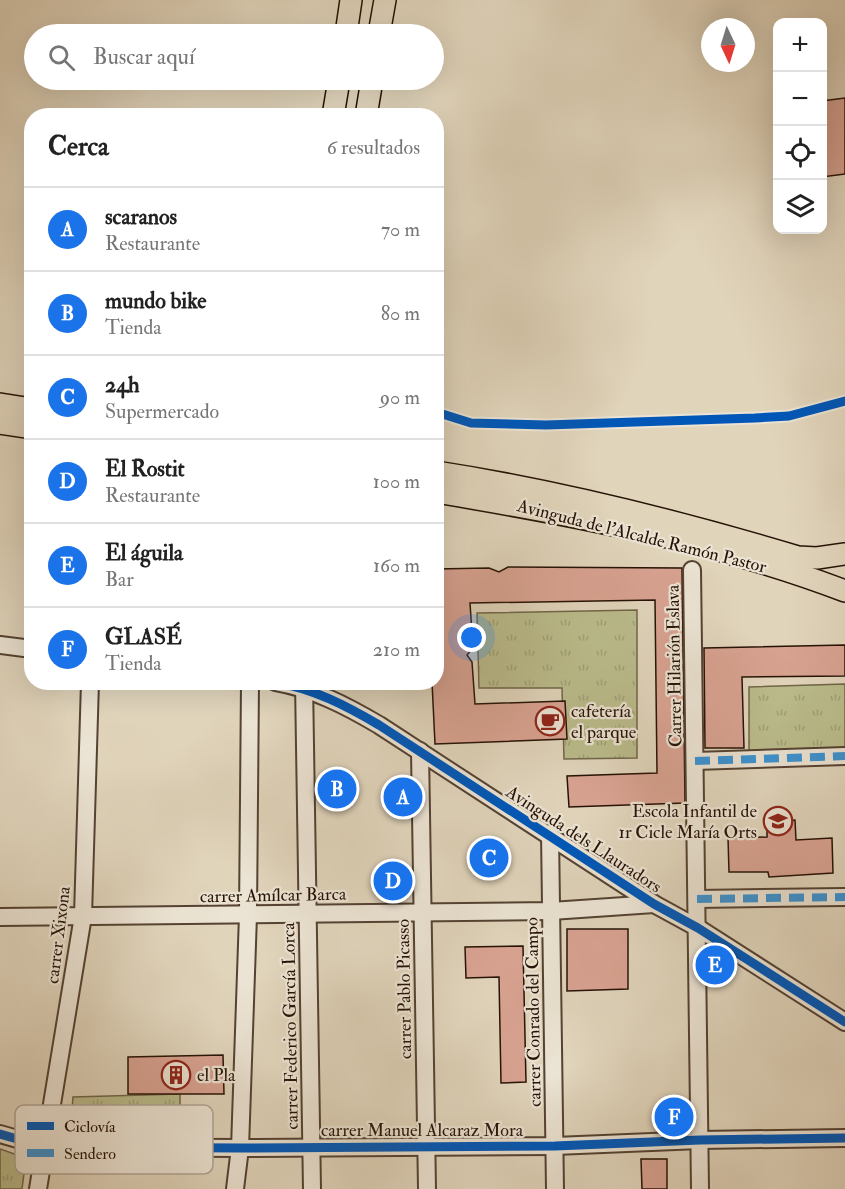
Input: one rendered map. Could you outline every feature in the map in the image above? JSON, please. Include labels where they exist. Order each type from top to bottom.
[{"type":"main road","points":[[347,24],[351,0]]},
{"type":"main road","points":[[381,24],[385,0]]},
{"type":"main road","points":[[334,108],[337,90]]},
{"type":"main road","points":[[367,108],[370,90]]},
{"type":"main road","points":[[0,404],[24,408]]},
{"type":"main road","name":"Avinguda de l'Alcalde Ramón Pastor","points":[[444,472],[519,484],[672,519],[798,557],[817,558],[845,554]]},
{"type":"main road","name":"Avinguda de l'Alcalde Ramón Pastor","points":[[444,493],[560,513],[686,543],[845,591]]},
{"type":"street","name":"Carrer Hilarión Eslava","points":[[692,570],[700,1189]]},
{"type":"street","points":[[0,645],[24,648]]},
{"type":"street","name":"carrer Xixona","points":[[52,1105],[83,916],[90,690]]},
{"type":"street","points":[[235,1189],[240,1148],[248,915],[250,690]]},
{"type":"street","name":"carrer Federico García Lorca","points":[[304,690],[312,1189]]},
{"type":"street","name":"Avinguda dels Llauradors","points":[[314,690],[339,702],[420,751],[654,904],[698,928],[845,1022]]},
{"type":"street","name":"carrer Pablo Picasso","points":[[420,751],[427,1189]]},
{"type":"street","name":"Carrer Hilarión Eslava","points":[[695,761],[845,756]]},
{"type":"street","name":"carrer Conrado del Campo","points":[[550,834],[555,1189]]},
{"type":"street","points":[[697,899],[845,897]]},
{"type":"street","name":"carrer Amílcar Barca","points":[[0,917],[551,911],[654,904]]},
{"type":"street","name":"carrer Manuel Alcaraz Mora","points":[[0,1134],[15,1138]]},
{"type":"street","name":"carrer Manuel Alcaraz Mora","points":[[213,1148],[555,1146],[700,1140],[845,1138]]},
{"type":"street","name":"carrer Xixona","points":[[38,1189],[40,1174]]},
{"type":"green space","points":[[637,610],[637,758],[564,759],[562,688],[479,688],[477,613]]},
{"type":"green space","points":[[845,684],[845,751],[749,752],[749,687]]},
{"type":"green space","points":[[180,1094],[180,1105],[72,1105],[73,1097]]},
{"type":"green space","points":[[0,1149],[15,1154],[15,1174],[24,1174],[22,1189],[0,1189]]},
{"type":"building","points":[[845,98],[845,174],[827,176],[827,126],[827,100]]},
{"type":"building","points":[[508,567],[682,568],[685,803],[569,807],[567,776],[657,773],[655,600],[470,603],[473,648],[467,655],[472,662],[475,704],[565,701],[567,739],[435,744],[432,690],[444,690],[444,569],[489,568],[499,572]]},
{"type":"building","points":[[845,645],[845,676],[742,677],[744,748],[705,748],[704,648]]},
{"type":"building","points":[[795,820],[796,840],[832,838],[833,873],[769,877],[768,872],[729,872],[728,838],[767,837],[767,831],[783,830],[783,821]]},
{"type":"building","points":[[567,929],[628,929],[628,989],[567,991]]},
{"type":"building","points":[[523,946],[526,1082],[501,1083],[499,977],[466,978],[465,947]]},
{"type":"building","name":"el Pla","points":[[223,1055],[224,1094],[128,1094],[128,1057]]},
{"type":"building","points":[[641,1159],[667,1159],[667,1189],[642,1189]]},
{"type":"marked path","points":[[695,761],[845,756]]},
{"type":"marked path","points":[[697,899],[845,897]]},
{"type":"cycle path","points":[[444,415],[471,423],[546,425],[755,418],[789,416],[845,401]]},
{"type":"cycle path","points":[[306,690],[329,699],[379,725],[654,904],[698,928],[845,1022]]},
{"type":"cycle path","points":[[0,1134],[15,1138]]},
{"type":"cycle path","points":[[213,1148],[555,1146],[700,1140],[845,1138]]},
{"type":"place","name":"cafetería el parque","points":[[550,721]]},
{"type":"place","name":"mundo bike","points":[[337,789]]},
{"type":"place","name":"scaranos","points":[[403,797]]},
{"type":"place","name":"Escola Infantil de 1r Cicle María Orts","points":[[778,821]]},
{"type":"place","name":"24h","points":[[489,858]]},
{"type":"place","name":"El Rostit","points":[[393,881]]},
{"type":"place","name":"El águila","points":[[715,965]]},
{"type":"place","name":"el Pla","points":[[176,1075]]},
{"type":"place","name":"GLASÉ","points":[[674,1117]]}]
